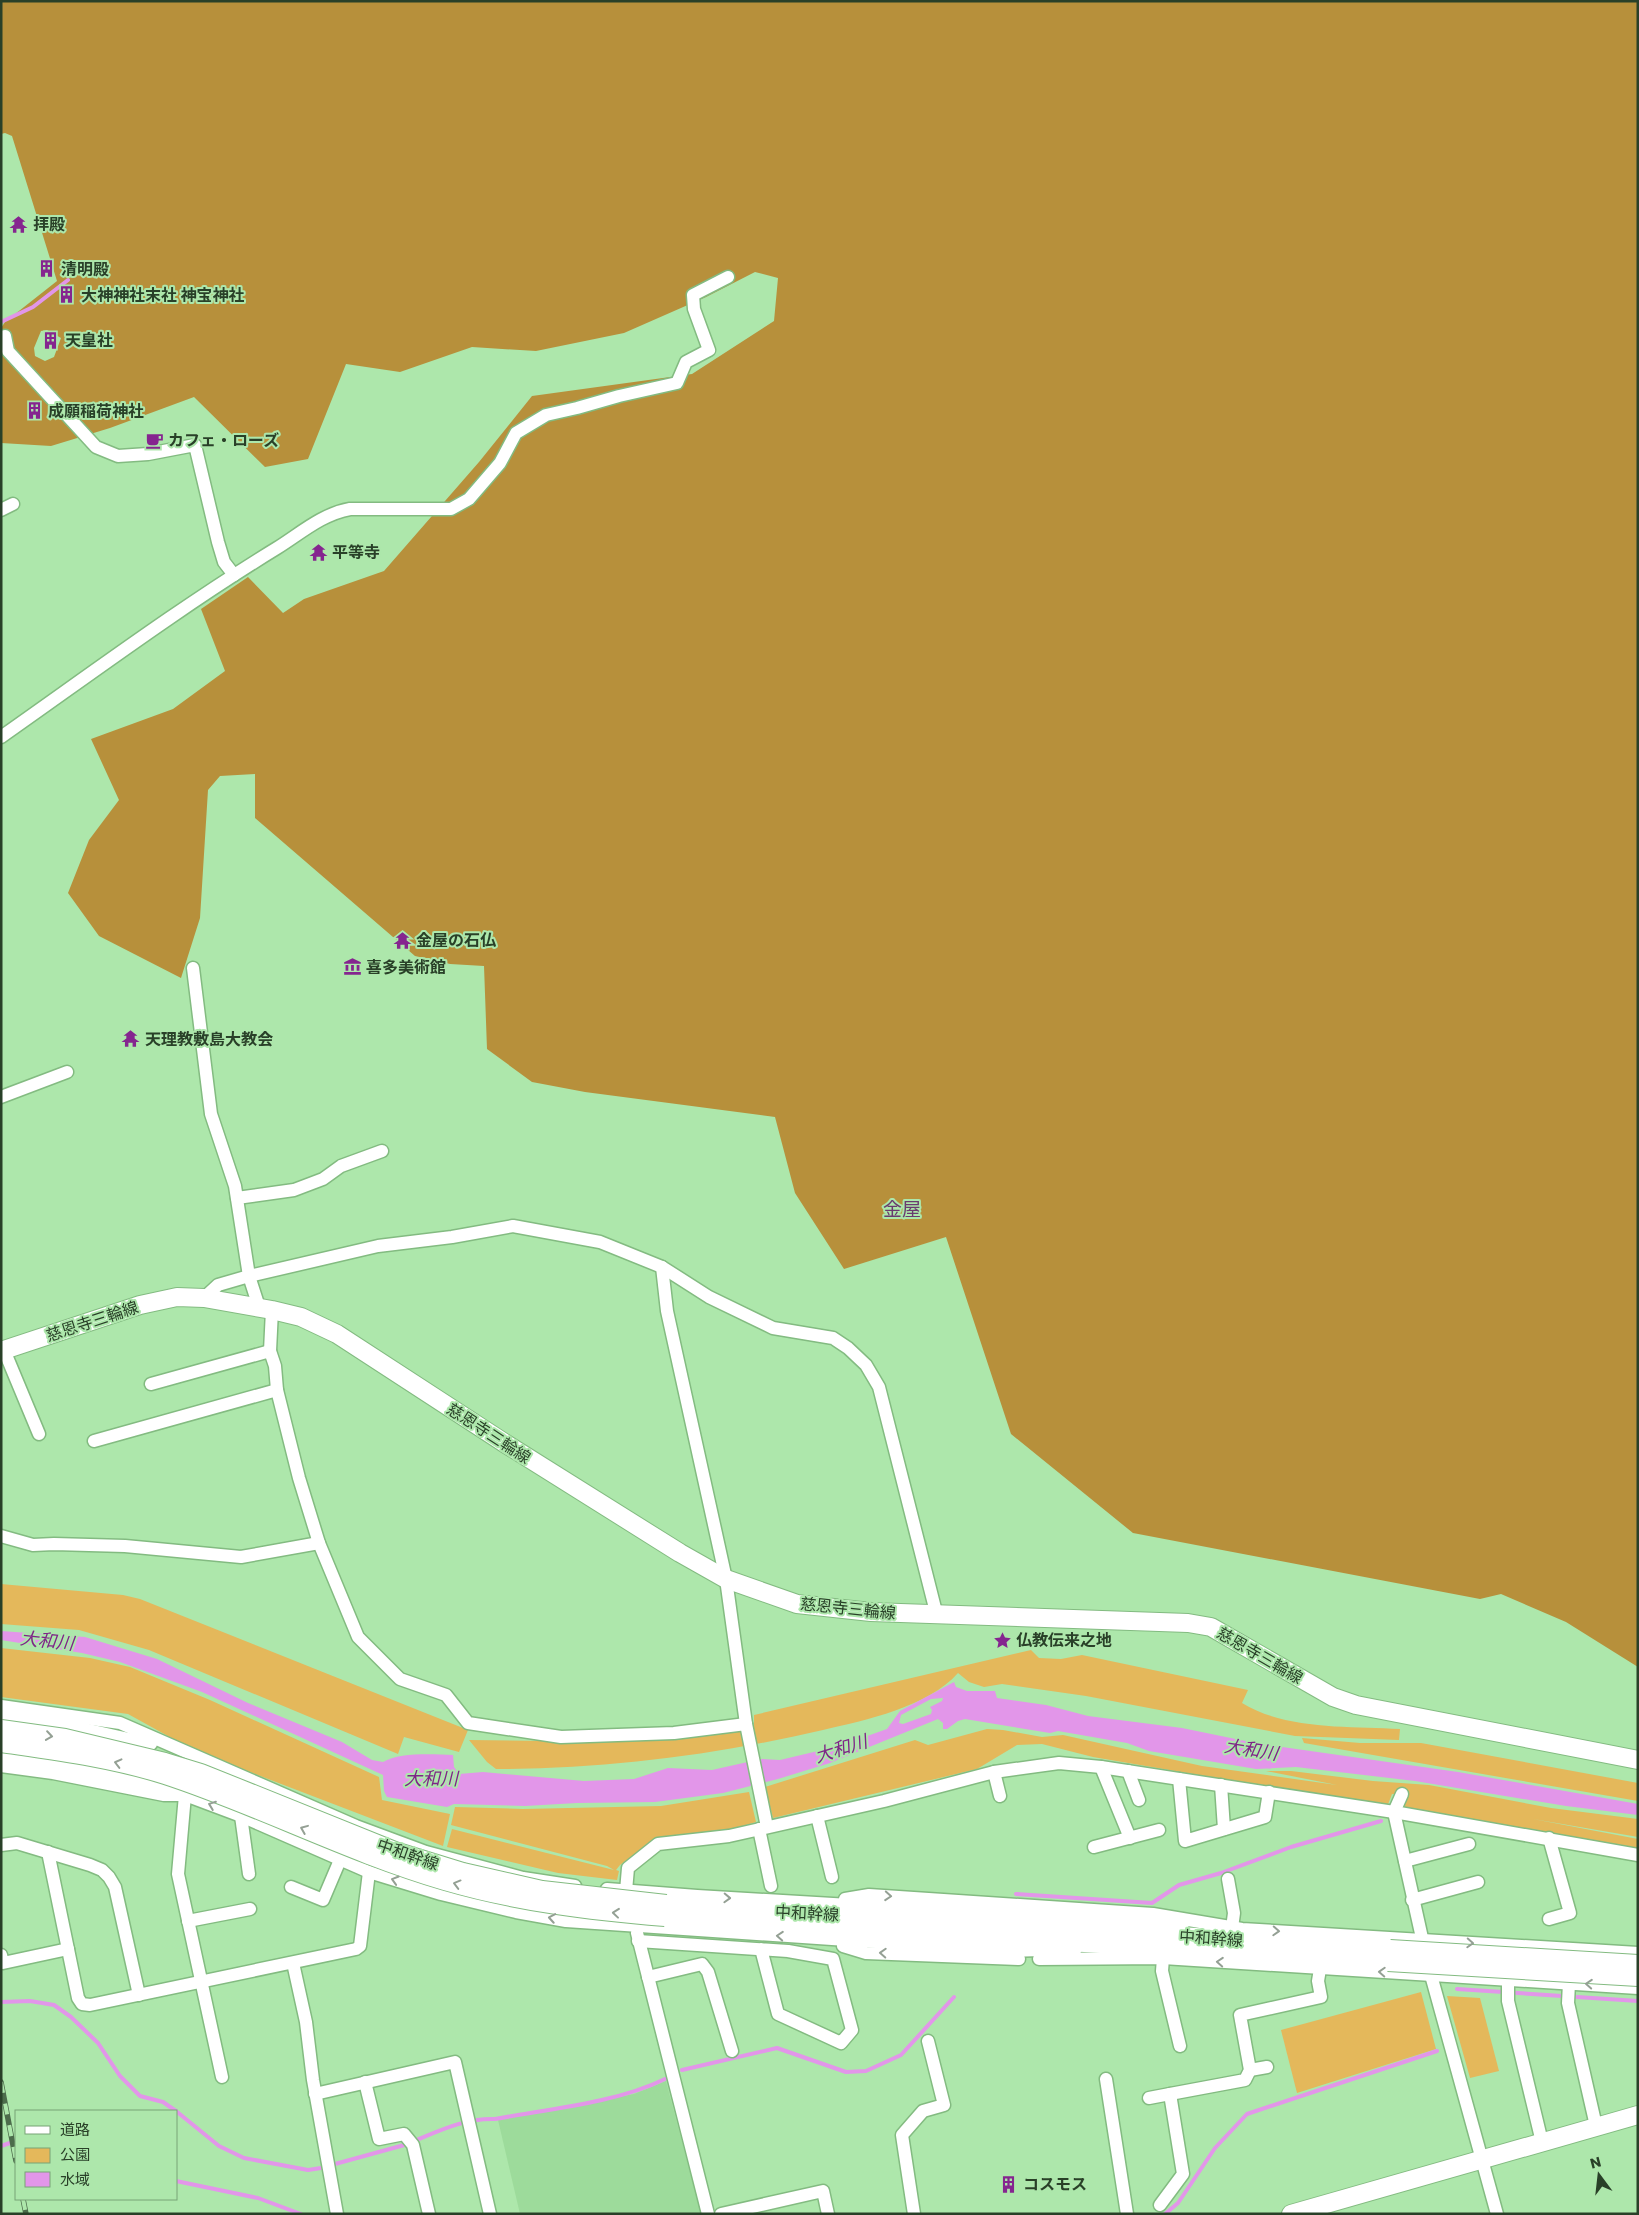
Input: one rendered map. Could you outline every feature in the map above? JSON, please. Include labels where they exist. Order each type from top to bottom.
[{"type":"main road","name":"慈恩寺三輪線","points":[[5,1348],[140,1305],[177,1297],[204,1298],[301,1317],[337,1334],[514,1449],[680,1553],[726,1579],[797,1604],[871,1612],[937,1616],[1188,1623],[1211,1627],[1333,1697],[1356,1705],[1410,1720],[1638,1760]]},
{"type":"main road","name":"中和幹線","points":[[1,1728],[65,1738],[165,1762],[201,1773],[395,1851],[463,1872],[542,1890],[666,1910],[1126,1946],[1638,1964]]},
{"type":"main road","name":"中和幹線","points":[[3,1756],[106,1760],[163,1774],[395,1865],[483,1892],[566,1907],[1232,1934],[1389,1956],[1638,1977]]},
{"type":"main road","points":[[1291,2214],[1638,2115]]},
{"type":"street","points":[[1,737],[234,575],[334,512],[350,509],[451,509],[468,499],[500,463],[516,433],[546,415],[619,396],[677,384],[686,362],[709,350],[694,309],[693,295],[728,277]]},
{"type":"street","points":[[1,337],[4,336],[8,351],[96,447],[118,456],[148,454],[195,445],[222,555],[234,575]]},
{"type":"street","points":[[193,968],[211,1114],[237,1198],[249,1276],[266,1309],[270,1352],[275,1366],[277,1390],[299,1478],[319,1543],[358,1637],[400,1679],[446,1695],[468,1723],[561,1737],[674,1733],[746,1724]]},
{"type":"street","points":[[1,1097],[67,1072]]},
{"type":"street","points":[[237,1198],[294,1190],[322,1179],[341,1166],[382,1151]]},
{"type":"street","points":[[204,1298],[218,1285],[249,1276],[378,1246],[452,1237],[513,1226],[600,1242],[662,1267],[710,1297],[773,1328],[833,1338],[848,1348],[866,1365],[879,1387],[937,1616]]},
{"type":"street","points":[[662,1267],[667,1311],[726,1579],[771,1886]]},
{"type":"street","points":[[5,1348],[39,1434]]},
{"type":"street","points":[[151,1384],[270,1352]]},
{"type":"street","points":[[94,1442],[277,1390]]},
{"type":"street","points":[[1,1536],[34,1545],[124,1546],[241,1557],[319,1543]]},
{"type":"street","points":[[1,1706],[120,1723],[356,1826],[426,1852],[523,1878],[588,1888],[1135,1922],[1232,1934],[1422,1940],[1638,1953]]},
{"type":"street","points":[[1,1716],[62,1724],[183,1752]]},
{"type":"street","points":[[3,1756],[53,1773],[164,1795],[185,1795],[241,1816],[369,1872],[441,1894],[516,1912],[566,1921],[1008,1951],[1126,1946]]},
{"type":"street","points":[[626,1891],[628,1868],[658,1844],[729,1836],[994,1772],[1059,1763],[1101,1767],[1269,1792],[1550,1838],[1638,1855]]},
{"type":"street","points":[[1101,1767],[1130,1838]]},
{"type":"street","points":[[1128,1771],[1139,1800]]},
{"type":"street","points":[[994,1772],[1000,1796]]},
{"type":"street","points":[[1179,1779],[1185,1841],[1265,1817],[1269,1792]]},
{"type":"street","points":[[1221,1785],[1224,1829]]},
{"type":"street","points":[[1402,1794],[1394,1812],[1412,1900],[1497,2214]]},
{"type":"street","points":[[185,1795],[178,1874],[222,2077]]},
{"type":"street","points":[[241,1816],[249,1874]]},
{"type":"street","points":[[817,1816],[832,1877]]},
{"type":"street","points":[[1094,1848],[1159,1830]]},
{"type":"street","points":[[1549,1918],[1570,1913],[1550,1838]]},
{"type":"street","points":[[1,1845],[17,1844],[90,1864],[109,1876],[115,1886],[139,1995]]},
{"type":"street","points":[[1405,1860],[1468,1844]]},
{"type":"street","points":[[48,1852],[78,1998],[82,2004],[90,2005],[356,1949],[360,1946],[369,1872]]},
{"type":"street","points":[[291,1887],[323,1900],[340,1860]]},
{"type":"street","points":[[1228,1879],[1234,1913],[1232,1934]]},
{"type":"street","points":[[1412,1900],[1478,1882]]},
{"type":"street","points":[[188,1921],[250,1909]]},
{"type":"street","points":[[636,1927],[708,2214]]},
{"type":"street","points":[[814,1938],[876,1953],[984,1959],[1163,1958],[1638,1988]]},
{"type":"street","points":[[638,1941],[788,1951],[833,1959],[852,2030],[841,2043],[778,2014],[761,1950]]},
{"type":"street","points":[[1,1955],[3,1963],[68,1949]]},
{"type":"street","points":[[1163,1958],[1162,1971],[1180,2046]]},
{"type":"street","points":[[293,1963],[306,2022],[315,2094],[337,2214]]},
{"type":"street","points":[[648,1977],[702,1964],[708,1972],[732,2051]]},
{"type":"street","points":[[1148,2098],[1245,2080],[1250,2070],[1240,2015],[1321,1997],[1318,1981],[1320,1969]]},
{"type":"street","points":[[1508,1980],[1508,2001],[1542,2142]]},
{"type":"street","points":[[1569,1983],[1568,2003],[1596,2126]]},
{"type":"street","points":[[914,2214],[902,2135],[923,2111],[944,2105],[928,2041]]},
{"type":"street","points":[[315,2094],[455,2062],[490,2214]]},
{"type":"street","points":[[1250,2070],[1267,2067]]},
{"type":"street","points":[[1106,2079],[1126,2214]]},
{"type":"street","points":[[365,2082],[379,2139],[404,2134],[411,2142],[429,2214]]},
{"type":"street","points":[[1160,2204],[1183,2174],[1170,2094]]},
{"type":"street","points":[[721,2214],[823,2191],[828,2214]]},
{"type":"shaded area","points":[[1,1],[1638,1],[1638,1667],[1566,1622],[1501,1594],[1480,1599],[1133,1533],[1011,1434],[946,1237],[844,1269],[795,1193],[775,1117],[585,1092],[532,1082],[487,1049],[484,966],[450,964],[415,956],[255,818],[255,774],[220,776],[208,790],[200,918],[181,978],[99,936],[68,893],[89,840],[119,800],[91,739],[173,709],[225,671],[201,609],[248,577],[283,613],[304,599],[384,571],[479,462],[532,396],[692,374],[774,321],[778,278],[755,272],[706,297],[624,333],[536,351],[472,347],[400,372],[346,364],[308,459],[265,467],[194,397],[110,428],[51,446],[1,443],[1,328],[5,322],[57,281],[12,136],[5,133],[1,134]],"holes":[[[47,330],[61,338],[54,357],[45,361],[35,356],[34,348],[41,331]]]},
{"type":"shaded area","points":[[666,2081],[701,2214],[520,2214],[498,2120],[634,2094]]},
{"type":"green space","points":[[1,1584],[123,1595],[140,1599],[468,1730],[459,1752],[404,1737],[398,1754],[149,1650],[79,1630],[1,1624]]},
{"type":"green space","points":[[1,1648],[90,1658],[130,1667],[210,1700],[379,1777],[382,1800],[450,1814],[443,1846],[195,1751],[128,1714],[1,1697]]},
{"type":"green space","points":[[1031,1650],[1039,1658],[1061,1659],[1082,1655],[1248,1690],[1242,1703],[1259,1712],[1278,1718],[1318,1725],[1400,1729],[1399,1740],[1295,1736],[1086,1696],[1002,1684],[984,1687],[969,1682],[958,1673],[930,1695],[877,1717],[742,1747],[661,1759],[578,1766],[496,1769],[487,1762],[469,1740],[622,1742],[754,1725],[754,1715]]},
{"type":"green space","points":[[987,1729],[1042,1737],[1063,1735],[1202,1766],[1337,1785],[1266,1771],[1291,1771],[1373,1781],[1429,1785],[1551,1808],[1638,1819],[1638,1837],[1533,1819],[1638,1839],[1638,1852],[1395,1808],[1402,1795],[1392,1794],[1387,1807],[1093,1757],[1042,1744],[1017,1745],[977,1769],[773,1818],[765,1787],[915,1740],[928,1745]]},
{"type":"green space","points":[[1302,1738],[1360,1743],[1421,1743],[1638,1783],[1638,1801],[1304,1743]]},
{"type":"green space","points":[[749,1792],[756,1822],[736,1828],[655,1839],[620,1865],[616,1870],[619,1871],[617,1880],[558,1873],[447,1847],[452,1829],[614,1870],[607,1866],[451,1825],[455,1807],[523,1809],[661,1806]]},
{"type":"green space","points":[[1421,1992],[1436,2049],[1297,2093],[1281,2030]]},
{"type":"green space","points":[[1447,1996],[1480,1998],[1499,2071],[1470,2078]]},
{"type":"water","name":"大和川","points":[[1,1631],[85,1637],[157,1659],[248,1703],[342,1742],[372,1760],[383,1762],[416,1754],[453,1755],[454,1767],[459,1774],[483,1772],[584,1781],[634,1779],[668,1768],[712,1770],[761,1759],[780,1760],[839,1746],[887,1729],[900,1711],[954,1682],[956,1687],[967,1691],[995,1691],[997,1698],[1046,1705],[1088,1716],[1182,1728],[1255,1743],[1458,1772],[1638,1804],[1638,1815],[1566,1806],[1415,1781],[1296,1767],[1256,1769],[1149,1751],[1127,1743],[1058,1731],[1050,1733],[965,1719],[958,1721],[947,1729],[943,1729],[943,1723],[938,1719],[830,1763],[723,1793],[655,1802],[525,1806],[454,1804],[447,1807],[387,1797],[384,1791],[383,1775],[202,1692],[120,1662],[82,1653],[1,1640]],"holes":[[[943,1698],[942,1701],[930,1707],[932,1710],[931,1714],[903,1724],[899,1723],[901,1715],[931,1699]]]},
{"type":"waterway","points":[[1,322],[33,307],[68,280]]},
{"type":"waterway","points":[[1016,1894],[1152,1903],[1179,1885],[1221,1873],[1291,1847],[1381,1821]]},
{"type":"waterway","points":[[1457,1989],[1638,2001]]},
{"type":"waterway","points":[[682,2070],[777,2048],[846,2072],[866,2071],[901,2055],[954,1997]]},
{"type":"waterway","points":[[1,2002],[30,2001],[54,2005],[71,2017],[98,2043],[120,2076],[140,2096],[163,2102],[175,2110]]},
{"type":"waterway","points":[[1165,2214],[1178,2203],[1215,2148],[1247,2114],[1437,2051]]},
{"type":"waterway","points":[[414,2141],[474,2120],[495,2119],[604,2100],[665,2079]]},
{"type":"waterway","points":[[178,2113],[219,2146],[244,2158],[308,2170],[321,2168]]},
{"type":"waterway","points":[[1,2146],[15,2141]]},
{"type":"waterway","points":[[335,2164],[408,2144]]},
{"type":"waterway","points":[[178,2181],[258,2198],[301,2214]]},
{"type":"railway","points":[[1,2082],[15,2156]]},
{"type":"railway","points":[[23,2200],[26,2214]]},
{"type":"place","name":"拝殿","points":[[19,224]]},
{"type":"place","name":"清明殿","points":[[47,269]]},
{"type":"place","name":"大神神社末社 神宝神社","points":[[67,295]]},
{"type":"place","name":"天皇社","points":[[51,340]]},
{"type":"place","name":"成願稲荷神社","points":[[34,411]]},
{"type":"place","name":"カフェ・ローズ","points":[[154,440]]},
{"type":"place","name":"平等寺","points":[[318,552]]},
{"type":"place","name":"金屋の石仏","points":[[402,940]]},
{"type":"place","name":"喜多美術館","points":[[352,967]]},
{"type":"place","name":"天理教敷島大教会","points":[[131,1039]]},
{"type":"place","name":"仏教伝来之地","points":[[1002,1640]]},
{"type":"place","name":"コスモス","points":[[1009,2184]]},
{"type":"district","name":"金屋","points":[[902,1209]]}]
